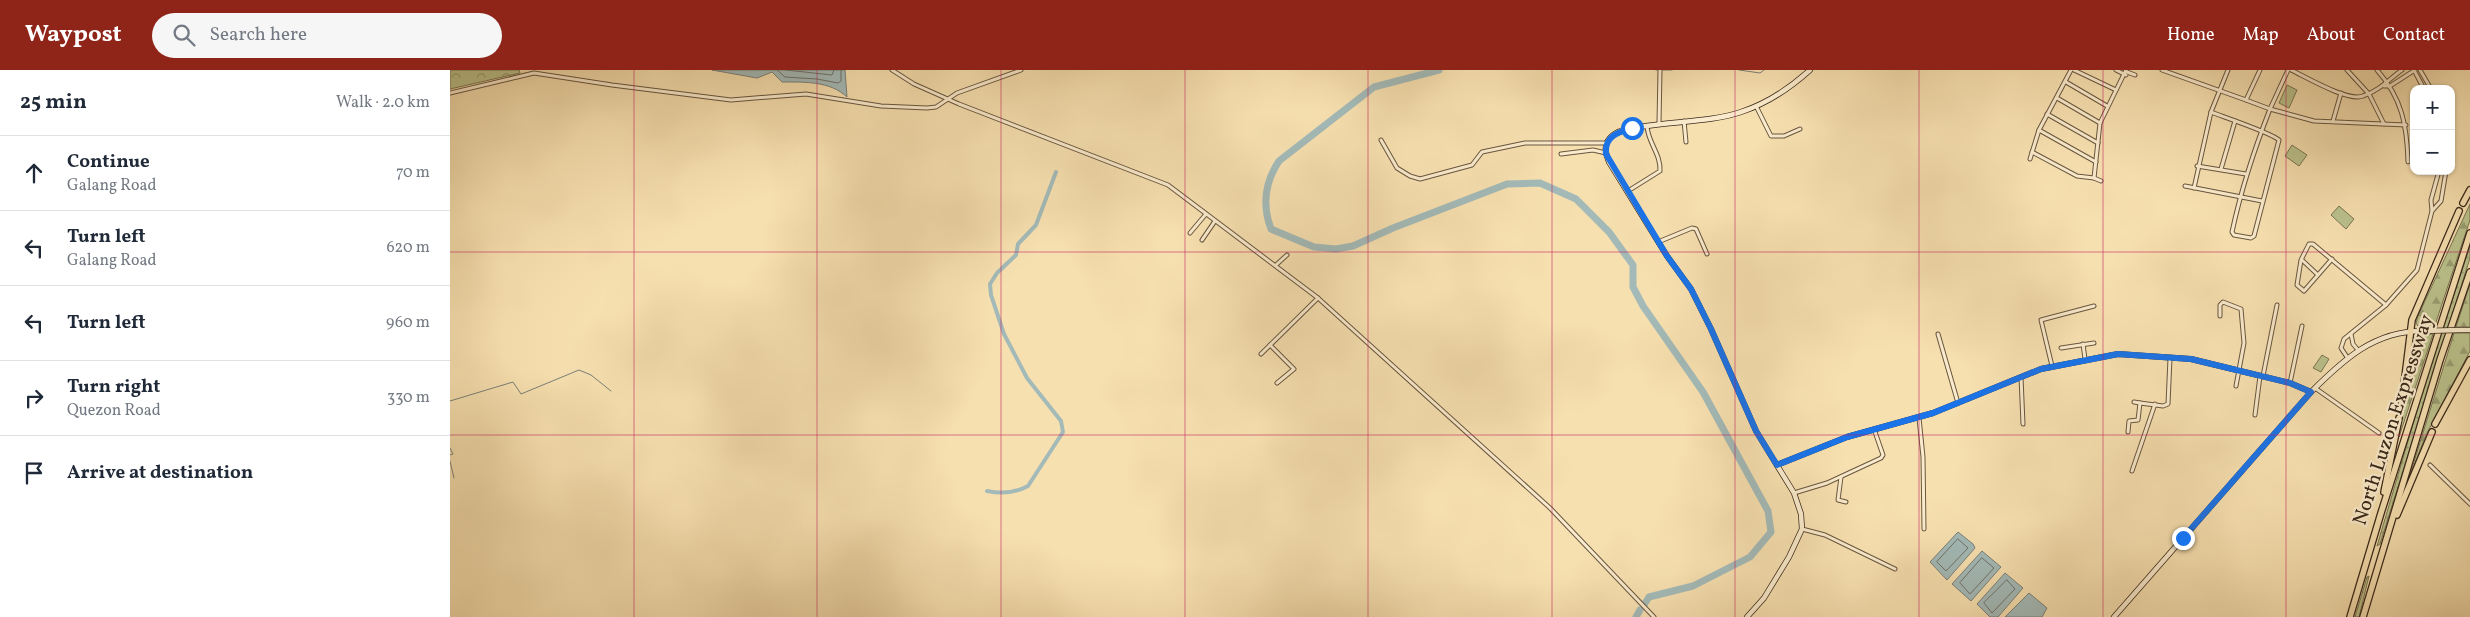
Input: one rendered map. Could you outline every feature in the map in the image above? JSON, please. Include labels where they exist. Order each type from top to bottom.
[{"type":"highway","points":[[2463,203],[2470,190]]},
{"type":"highway","points":[[2401,408],[2410,331],[2415,309],[2459,211]]},
{"type":"highway","name":"North Luzon Expressway","points":[[2350,617],[2470,233]]},
{"type":"highway","name":"North Luzon Expressway","points":[[2363,617],[2440,360],[2470,272]]},
{"type":"highway","points":[[2435,424],[2470,360]]},
{"type":"highway","points":[[2381,514],[2400,418]]},
{"type":"highway","points":[[2367,602],[2374,590],[2401,504],[2432,432]]},
{"type":"street","points":[[892,70],[914,84],[948,99],[1168,185],[1318,298],[1550,508],[1654,617]]},
{"type":"street","points":[[450,93],[534,73],[612,86],[731,100],[810,94],[881,106],[927,108],[936,107],[957,93],[1021,70]]},
{"type":"street","points":[[1659,123],[1660,70]]},
{"type":"street","points":[[1381,140],[1397,168],[1410,176],[1420,179],[1472,165],[1482,152],[1525,143],[1606,143],[1619,132],[1659,123],[1718,118],[1756,106],[1792,85],[1810,70]]},
{"type":"street","points":[[2030,159],[2039,130],[2072,70],[2116,90]]},
{"type":"street","points":[[2116,70],[2135,75]]},
{"type":"street","points":[[2162,70],[2302,119],[2333,122],[2406,124]]},
{"type":"street","points":[[2194,188],[2197,166],[2211,112],[2226,70]]},
{"type":"street","points":[[2246,100],[2260,70]]},
{"type":"street","points":[[2211,112],[2261,132],[2277,137],[2278,140],[2254,236],[2251,238],[2234,235],[2232,232],[2239,197],[2246,174],[2261,132],[2270,109],[2289,70],[2341,94],[2356,97],[2369,94],[2384,86],[2390,86],[2414,70],[2422,85]]},
{"type":"street","points":[[2347,70],[2369,94],[2384,124]]},
{"type":"street","points":[[2377,70],[2390,86],[2406,124],[2408,162]]},
{"type":"street","points":[[2384,86],[2387,81],[2402,70]]},
{"type":"street","points":[[2420,70],[2429,85]]},
{"type":"street","points":[[2094,178],[2100,124],[2107,106],[2126,72]]},
{"type":"street","points":[[2066,82],[2107,106]]},
{"type":"street","points":[[2333,122],[2341,94]]},
{"type":"street","points":[[2057,98],[2100,124]]},
{"type":"street","points":[[1756,106],[1771,136],[1784,136],[1800,129]]},
{"type":"street","points":[[2047,114],[2098,143]]},
{"type":"street","points":[[1683,121],[1686,142]]},
{"type":"street","points":[[2221,169],[2235,121]]},
{"type":"street","points":[[1628,191],[1660,171],[1657,152],[1649,140],[1647,126]]},
{"type":"street","points":[[2039,130],[2096,162]]},
{"type":"street","points":[[1606,143],[1606,154],[1658,242],[1691,289],[1711,329],[1756,431],[1794,494],[1801,514],[1802,529],[1780,574],[1764,598],[1747,617]]},
{"type":"street","points":[[1561,154],[1595,150],[1606,154]]},
{"type":"street","points":[[2032,152],[2077,176],[2102,181]]},
{"type":"street","points":[[2197,166],[2246,174]]},
{"type":"street","points":[[2347,357],[2341,345],[2351,333],[2386,305],[2417,270],[2432,211],[2432,198],[2439,175]]},
{"type":"street","points":[[2432,211],[2441,201],[2445,175]]},
{"type":"street","points":[[2438,181],[2444,181]]},
{"type":"street","points":[[2185,186],[2262,201]]},
{"type":"street","points":[[2432,198],[2441,201]]},
{"type":"street","points":[[1190,233],[1206,214]]},
{"type":"street","points":[[1202,240],[1216,221]]},
{"type":"street","points":[[1658,242],[1692,228],[1696,229],[1707,254]]},
{"type":"street","points":[[2332,259],[2304,290],[2297,285],[2301,260],[2309,244],[2313,244],[2332,259],[2386,305]]},
{"type":"street","points":[[1276,265],[1286,255]]},
{"type":"street","points":[[2301,260],[2318,274]]},
{"type":"street","points":[[1261,354],[1318,298]]},
{"type":"street","points":[[2220,316],[2220,304],[2223,302],[2240,309],[2244,342],[2236,386]]},
{"type":"street","points":[[2255,415],[2277,304]]},
{"type":"street","points":[[2052,366],[2041,320],[2094,306]]},
{"type":"street","points":[[2290,383],[2302,326]]},
{"type":"street","points":[[2114,617],[2313,390],[2347,357],[2388,336],[2410,331],[2470,330]]},
{"type":"street","points":[[2351,333],[2353,344],[2358,350]]},
{"type":"street","points":[[1938,334],[1958,404]]},
{"type":"street","points":[[2060,348],[2094,343]]},
{"type":"street","points":[[2083,344],[2085,359]]},
{"type":"street","points":[[1270,345],[1294,369],[1277,383]]},
{"type":"street","points":[[1777,465],[1826,444],[1873,428],[1919,418],[1958,404],[2021,376],[2052,366],[2118,354],[2191,359],[2290,383],[2313,390],[2379,432]]},
{"type":"street","points":[[2134,402],[2163,406],[2168,404],[2170,357]]},
{"type":"street","points":[[2021,376],[2023,424]]},
{"type":"street","points":[[2128,432],[2129,421],[2138,420],[2140,403]]},
{"type":"street","points":[[2132,471],[2155,404]]},
{"type":"street","points":[[1919,418],[1923,457],[1924,529]]},
{"type":"street","points":[[1794,494],[1881,458],[1883,455],[1873,428]]},
{"type":"street","points":[[2430,464],[2470,504]]},
{"type":"street","points":[[1841,476],[1838,500],[1846,502]]},
{"type":"street","points":[[1802,529],[1825,535],[1895,569]]},
{"type":"green space","points":[[450,70],[519,70],[520,73],[450,89]]},
{"type":"green space","points":[[2287,85],[2297,90],[2289,108],[2279,103]]},
{"type":"green space","points":[[2292,145],[2307,155],[2299,166],[2285,156]]},
{"type":"green space","points":[[2470,204],[2470,220],[2434,328],[2419,328],[2416,323],[2418,316]]},
{"type":"green space","points":[[2339,206],[2354,219],[2346,229],[2331,215]]},
{"type":"green space","points":[[2470,246],[2470,258],[2380,544],[2377,546],[2427,377]]},
{"type":"green space","points":[[2470,284],[2470,327],[2456,327]]},
{"type":"green space","points":[[2454,333],[2470,333],[2470,351],[2426,435],[2409,478]]},
{"type":"green space","points":[[2433,334],[2399,437],[2413,340],[2417,335]]},
{"type":"green space","points":[[2322,355],[2329,359],[2321,372],[2313,368]]},
{"type":"green space","points":[[2369,576],[2359,617],[2355,617],[2367,577]]},
{"type":"water","points":[[712,70],[845,70],[847,97],[833,88],[817,83],[782,82],[772,72],[757,78]]},
{"type":"water","points":[[1958,532],[1973,544],[1975,548],[1947,580],[1930,562]]},
{"type":"water","points":[[1982,551],[2001,567],[1971,601],[1952,584]]},
{"type":"water","points":[[2005,573],[2023,588],[1998,617],[1990,617],[1977,604]]},
{"type":"water","points":[[2029,593],[2047,608],[2042,617],[2005,617]]},
{"type":"waterway","points":[[1439,70],[1374,87],[1279,161],[1274,169],[1266,194],[1266,211],[1271,229],[1314,247],[1336,249],[1353,246],[1393,228],[1507,184],[1540,183],[1576,199],[1609,232],[1633,265],[1633,287],[1643,306],[1703,392],[1768,511],[1771,532],[1750,557],[1693,586],[1649,597],[1644,605]]},
{"type":"waterway","points":[[1656,70],[1672,70]]},
{"type":"waterway","points":[[1739,70],[1760,73],[1764,70]]},
{"type":"waterway","points":[[987,491],[1008,492],[1028,486],[1063,432],[1061,421],[1027,378],[1004,334],[991,295],[990,284],[997,273],[1016,255],[1018,244],[1036,225],[1056,172]]},
{"type":"waterway","points":[[450,401],[513,382],[521,394],[579,370],[591,375],[611,391]]},
{"type":"waterway","points":[[450,448],[453,454],[450,455]]},
{"type":"waterway","points":[[450,461],[454,478]]},
{"type":"waterway","points":[[1636,617],[1640,610]]},
{"type":"route","points":[[1632,128],[1613,135],[1606,143],[1606,154],[1624,186],[1641,210],[1658,242],[1691,289],[1711,329],[1756,431],[1777,465],[1826,444],[1873,428],[1919,418],[1958,404],[2041,369],[2118,354],[2155,355],[2191,359],[2290,383],[2311,392],[2250,464],[2183,538]]}]
